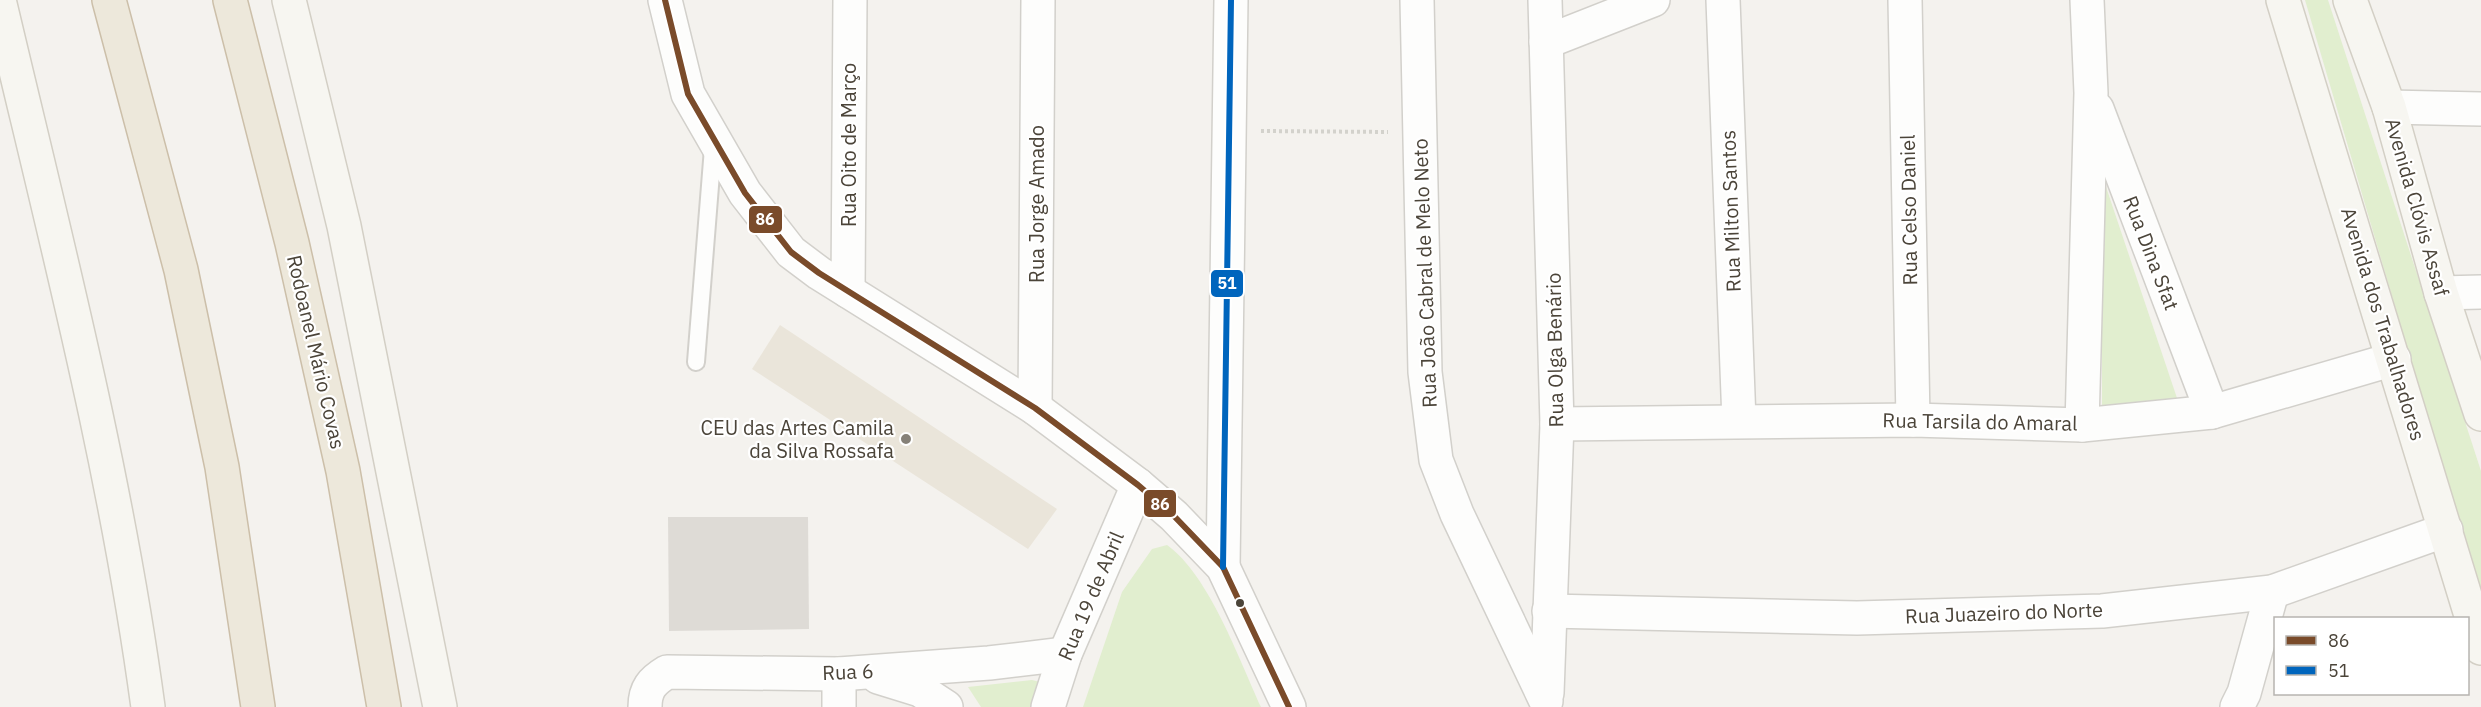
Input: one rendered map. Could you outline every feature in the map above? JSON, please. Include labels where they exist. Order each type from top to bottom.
[{"type":"highway","points":[[109,0],[183,281],[222,468],[258,707]]},
{"type":"highway","name":"Rodoanel Mário Covas","points":[[230,0],[292,243],[343,471],[384,707]]},
{"type":"main road","points":[[289,0],[344,226],[440,707]]},
{"type":"main road","name":"Avenida dos Trabalhadores","points":[[2283,0],[2481,648]]},
{"type":"main road","name":"Avenida Clóvis Assaf","points":[[2350,0],[2389,107],[2441,293],[2481,414]]},
{"type":"main road","points":[[0,4],[88,381],[138,636],[148,707]]},
{"type":"street","points":[[664,0],[688,94],[745,193],[791,252],[848,291],[1035,408],[1138,485],[1174,516],[1223,567],[1289,707]]},
{"type":"street","name":"Rua Oito de Março","points":[[848,291],[850,0]]},
{"type":"street","name":"Rua Jorge Amado","points":[[1035,408],[1038,0]]},
{"type":"street","points":[[1223,567],[1231,0]]},
{"type":"street","name":"Rua João Cabral de Melo Neto","points":[[1417,0],[1425,372],[1436,460],[1457,514],[1546,704]]},
{"type":"street","name":"Rua Olga Benário","points":[[1545,0],[1557,424],[1546,704]]},
{"type":"street","points":[[1546,42],[1653,0]]},
{"type":"street","name":"Rua Milton Santos","points":[[1723,0],[1739,422]]},
{"type":"street","name":"Rua Celso Daniel","points":[[1905,0],[1913,420]]},
{"type":"street","name":"Rua Dina Sfat","points":[[2082,425],[2091,93],[2087,0]]},
{"type":"street","name":"Rua Dina Sfat","points":[[2091,93],[2212,412]]},
{"type":"street","points":[[2389,107],[2481,109]]},
{"type":"street","points":[[2441,293],[2481,292]]},
{"type":"street","name":"Rua Tarsila do Amaral","points":[[1557,424],[1913,420],[2082,425],[2212,412],[2394,359]]},
{"type":"street","name":"Rua 19 de Abril","points":[[1048,707],[1065,654],[1138,485]]},
{"type":"street","name":"Rua Juazeiro do Norte","points":[[1549,611],[1857,618],[2102,611],[2272,592],[2446,530]]},
{"type":"street","points":[[2237,707],[2244,693],[2272,592]]},
{"type":"street","name":"Rua 6","points":[[645,703],[653,681],[667,672],[852,673],[989,663],[1065,654]]},
{"type":"street","points":[[839,707],[852,673],[920,690],[946,707]]},
{"type":"lane","points":[[696,362],[714,139]]},
{"type":"path","points":[[1230,130],[1419,133]]},
{"type":"shaded area","name":"CEU das Artes Camila da Silva Rossafa","points":[[780,325],[1057,509],[1028,549],[752,369]]},
{"type":"green space","points":[[2305,0],[2328,0],[2481,471],[2481,599]]},
{"type":"green space","points":[[2102,175],[2179,404],[2102,413]]},
{"type":"green space","points":[[1167,545],[1196,576],[1222,619],[1261,707],[1083,707],[1122,592],[1152,549]]},
{"type":"green space","points":[[1032,680],[1040,682],[1032,707],[981,707],[968,687]]},
{"type":"building","points":[[668,517],[808,517],[809,629],[669,631]]},
{"type":"transit line","name":"86","points":[[665,0],[688,94],[745,193],[791,252],[819,273],[1035,408],[1138,485],[1174,516],[1223,567],[1289,707]]},
{"type":"transit line","name":"51","points":[[1223,567],[1231,0]]},
{"type":"place","name":"CEU das Artes Camila da Silva Rossafa","points":[[906,439]]}]
